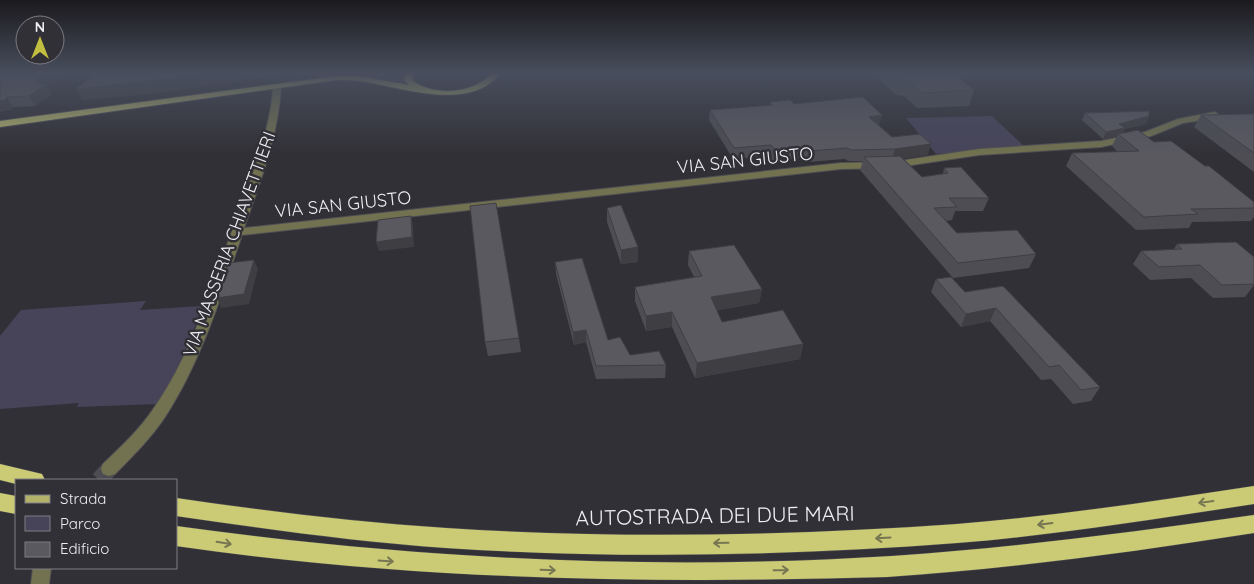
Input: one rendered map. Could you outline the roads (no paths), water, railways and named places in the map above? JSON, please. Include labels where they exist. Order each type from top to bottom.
[{"type":"highway","points":[[0,472],[31,479]]},
{"type":"highway","name":"AUTOSTRADA DEI DUE MARI","points":[[178,507],[255,519],[367,531],[483,540],[682,544],[798,542],[926,536],[1030,526],[1254,495]]},
{"type":"highway","points":[[0,502],[15,506]]},
{"type":"highway","points":[[178,536],[355,559],[466,567],[683,573],[915,565],[1047,553],[1254,524]]},
{"type":"main road","points":[[0,118],[132,100]]},
{"type":"main road","points":[[0,124],[171,100]]},
{"type":"street","name":"VIA MASSERIA CHIAVETTIERI","points":[[109,469],[142,436],[166,402],[197,340],[262,158],[277,100]]},
{"type":"street","name":"VIA SAN GIUSTO","points":[[237,232],[841,166],[892,165],[978,152],[1101,144],[1148,134],[1194,117],[1227,115]]},
{"type":"street","points":[[40,584],[42,569]]},
{"type":"tunnel","points":[[100,479],[109,469]]}]
